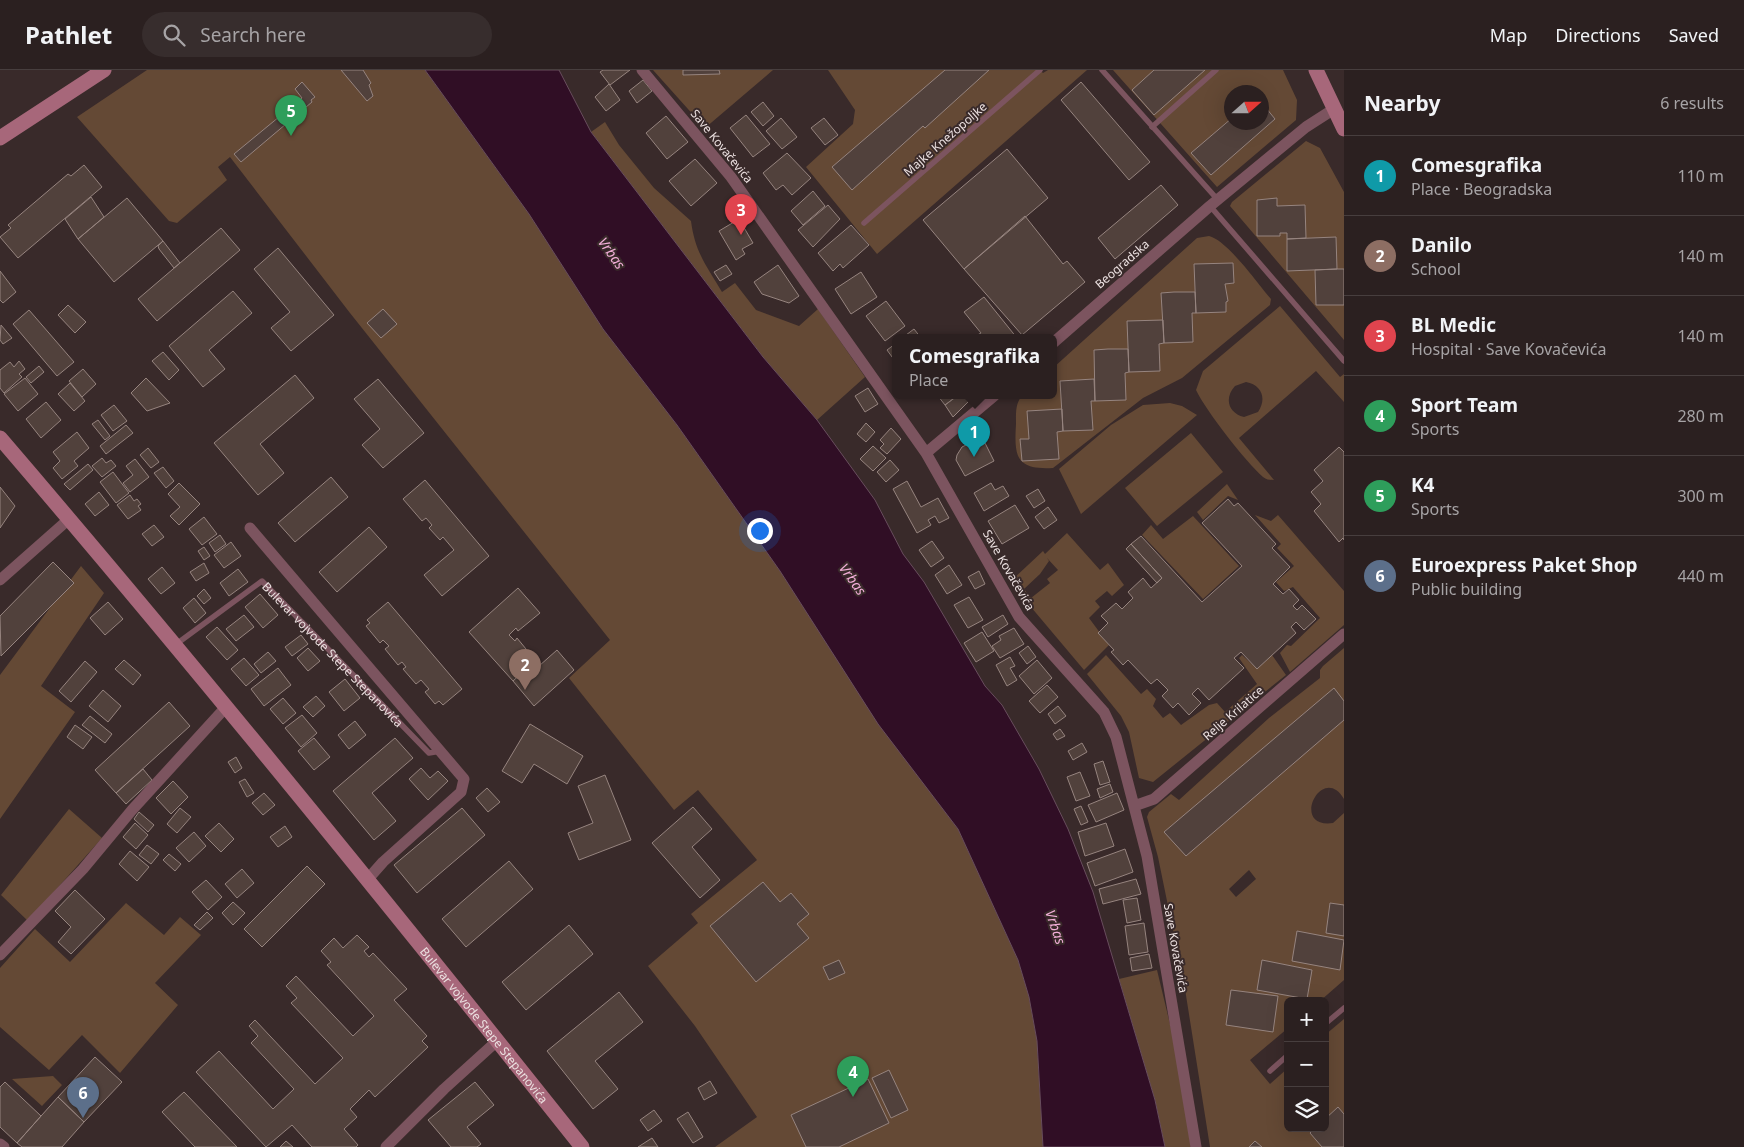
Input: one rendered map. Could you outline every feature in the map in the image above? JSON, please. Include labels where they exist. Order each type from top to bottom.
[{"type":"street","points":[[0,138],[104,70]]},
{"type":"street","name":"Save Kovačevića","points":[[642,70],[731,177],[926,453],[1019,617],[1104,712],[1116,737],[1147,856],[1196,1147]]},
{"type":"street","points":[[1316,70],[1344,129]]},
{"type":"street","name":"Beogradska","points":[[1057,340],[1214,203],[1306,127],[1334,109]]},
{"type":"street","points":[[926,453],[990,399]]},
{"type":"street","name":"Bulevar vojvode Stepe Stepanovića","points":[[0,438],[175,645],[368,879],[582,1147]]},
{"type":"street","points":[[0,580],[69,519]]},
{"type":"street","name":"Bulevar vojvode Stepe Stepanovića","points":[[250,528],[442,750],[464,779],[461,792],[383,862],[368,879]]},
{"type":"street","name":"Relje Krilatice","points":[[1134,806],[1154,799],[1344,634]]},
{"type":"street","points":[[0,955],[83,869],[132,810],[226,707]]},
{"type":"street","points":[[386,1147],[444,1089],[497,1042]]},
{"type":"street","points":[[0,1144],[4,1147]]},
{"type":"lane","name":"Majke Knežopoljke","points":[[864,223],[1040,70]]},
{"type":"lane","points":[[1102,70],[1152,127],[1344,361]]},
{"type":"lane","points":[[1152,127],[1216,70]]},
{"type":"lane","name":"Bulevar vojvode Stepe Stepanovića","points":[[175,645],[262,581],[429,753],[442,750]]},
{"type":"lane","points":[[1329,1021],[1344,1008]]},
{"type":"lane","points":[[1270,1070],[1284,1059]]},
{"type":"shaded area","points":[[147,70],[425,70],[529,214],[603,329],[677,425],[780,571],[879,724],[958,829],[1018,960],[1029,997],[1037,1041],[1043,1147],[715,1147],[757,1117],[695,1026],[648,966],[698,923],[691,914],[757,860],[698,790],[674,810],[569,678],[610,640],[350,313],[230,157],[218,167],[227,180],[177,223],[169,221],[77,117]]},
{"type":"shaded area","points":[[653,70],[773,70],[705,128]]},
{"type":"shaded area","points":[[828,70],[1040,70],[1043,73],[1048,70],[1087,70],[877,254],[806,167],[853,124],[855,110]]},
{"type":"shaded area","points":[[1113,70],[1283,70],[1297,100],[1296,120],[1217,187]]},
{"type":"shaded area","points":[[605,122],[619,145],[654,188],[691,221],[698,250],[722,292],[735,283],[756,310],[799,326],[818,309],[865,377],[817,420],[763,357],[591,132]]},
{"type":"shaded area","points":[[1306,141],[1320,148],[1344,192],[1344,340],[1230,206],[1232,202]]},
{"type":"shaded area","points":[[1209,236],[1224,245],[1242,263],[1271,299],[1270,305],[1182,378],[1143,398],[1053,468],[1031,467],[1025,464],[1017,453],[1015,435],[1016,410],[1020,399],[1057,399],[1057,364],[1197,238]]},
{"type":"shaded area","points":[[1280,306],[1340,377],[1344,374],[1344,402],[1316,371],[1239,438],[1274,480],[1268,480],[1256,470],[1237,448],[1201,399],[1196,390],[1203,371]],"holes":[[[1246,382],[1256,386],[1261,393],[1261,407],[1258,412],[1244,417],[1231,409],[1229,404],[1230,395],[1235,386]]]},
{"type":"shaded area","points":[[1170,403],[1182,406],[1197,415],[1081,514],[1059,469],[1111,425],[1143,405]]},
{"type":"shaded area","points":[[1191,433],[1223,472],[1157,526],[1125,488]]},
{"type":"shaded area","points":[[1227,484],[1238,500],[1228,496],[1203,520],[1197,512]]},
{"type":"shaded area","points":[[1255,515],[1271,521],[1278,515],[1344,591],[1344,625],[1290,672],[1280,653],[1287,645],[1291,646],[1320,618],[1293,587],[1284,591],[1276,582],[1294,566],[1277,548],[1281,544]]},
{"type":"shaded area","points":[[1193,516],[1239,566],[1203,599],[1142,535],[1151,525],[1163,539]]},
{"type":"shaded area","points":[[1067,533],[1100,570],[1108,563],[1124,585],[1112,596],[1107,591],[1095,601],[1100,607],[1089,618],[1109,645],[1084,670],[1010,582],[1043,551],[1045,554]],"holes":[[[1047,558],[1058,570],[1047,579],[1050,583],[1031,598],[1024,589],[1040,574],[1049,561]]]},
{"type":"shaded area","points":[[81,566],[104,593],[41,686],[75,712],[0,819],[0,675]]},
{"type":"shaded area","points":[[1344,648],[1344,799],[1335,790],[1327,788],[1319,792],[1311,808],[1313,817],[1320,822],[1333,823],[1344,813],[1344,980],[1325,997],[1284,997],[1284,1031],[1250,1060],[1270,1084],[1284,1072],[1284,1132],[1329,1132],[1329,1032],[1344,1019],[1344,1147],[1210,1147],[1185,989],[1158,857],[1147,817],[1149,812],[1171,794],[1179,800],[1269,718],[1320,678],[1320,670]],"holes":[[[1249,870],[1256,879],[1236,897],[1229,889]]]},
{"type":"shaded area","points":[[1106,655],[1141,694],[1147,689],[1156,699],[1153,706],[1163,718],[1170,713],[1181,725],[1209,705],[1217,703],[1225,712],[1257,684],[1239,658],[1242,655],[1257,669],[1272,655],[1286,675],[1153,782],[1139,778],[1129,732],[1121,716],[1087,674]]},
{"type":"shaded area","points":[[69,809],[102,838],[28,921],[1,895]]},
{"type":"shaded area","points":[[126,903],[164,935],[180,917],[201,935],[155,983],[178,1005],[120,1073],[82,1035],[49,1070],[0,1027],[0,968],[35,929],[70,962]]},
{"type":"shaded area","points":[[1157,970],[1176,1049],[1191,1147],[1165,1147],[1155,1100],[1119,979]]},
{"type":"shaded area","points":[[53,1076],[62,1085],[42,1106],[12,1079]]},
{"type":"water","name":"Vrbas","points":[[425,70],[559,70],[591,132],[763,357],[817,420],[875,500],[903,554],[924,582],[985,686],[1002,705],[1039,769],[1068,829],[1093,892],[1155,1100],[1165,1147],[1043,1147],[1037,1041],[1029,997],[1018,960],[958,829],[878,724],[780,571],[677,425],[603,329],[529,214]]},
{"type":"building","points":[[341,70],[363,70],[371,83],[369,85],[373,96],[367,101]]},
{"type":"building","points":[[603,70],[630,70],[610,85],[600,72]]},
{"type":"building","points":[[683,70],[719,70],[720,74],[683,75]]},
{"type":"building","points":[[945,70],[989,70],[852,190],[832,167]]},
{"type":"building","points":[[1154,70],[1205,70],[1154,115],[1132,90]]},
{"type":"building","points":[[643,80],[652,91],[637,103],[629,91]]},
{"type":"building","points":[[302,82],[315,97],[311,100],[312,102],[241,162],[234,154],[302,98],[295,89]]},
{"type":"building","points":[[1081,82],[1150,162],[1129,180],[1061,100]]},
{"type":"building","points":[[609,84],[620,100],[606,111],[595,97]]},
{"type":"building","points":[[763,102],[774,116],[763,126],[751,112]]},
{"type":"building","points":[[1269,112],[1275,119],[1269,124]]},
{"type":"building","points":[[746,115],[770,144],[753,157],[730,128]]},
{"type":"building","points":[[666,116],[688,142],[667,159],[646,133]]},
{"type":"building","points":[[781,118],[797,137],[782,149],[766,131]]},
{"type":"building","points":[[824,118],[838,135],[825,145],[811,128]]},
{"type":"building","points":[[1224,125],[1224,130],[1262,130],[1211,175],[1191,153]]},
{"type":"building","points":[[1007,149],[1048,198],[964,269],[923,220]]},
{"type":"building","points":[[787,153],[811,178],[792,195],[783,185],[776,190],[763,173]]},
{"type":"building","points":[[695,159],[717,183],[691,206],[669,181]]},
{"type":"building","points":[[84,165],[102,187],[18,258],[0,237],[11,228],[8,225],[68,174],[71,176]]},
{"type":"building","points":[[1161,185],[1178,205],[1115,259],[1098,238]]},
{"type":"building","points":[[813,191],[825,206],[803,225],[791,211]]},
{"type":"building","points":[[91,197],[104,217],[78,239],[65,219]]},
{"type":"building","points":[[127,198],[163,241],[114,282],[78,239]]},
{"type":"building","points":[[1277,198],[1277,206],[1305,205],[1306,238],[1287,239],[1287,233],[1280,233],[1280,236],[1257,236],[1257,200]]},
{"type":"building","points":[[828,205],[840,219],[813,247],[798,230]]},
{"type":"building","points":[[1025,216],[1063,264],[1067,261],[1085,282],[1021,334],[964,269]]},
{"type":"building","points":[[739,219],[753,243],[742,249],[745,254],[736,260],[719,231]]},
{"type":"building","points":[[851,225],[869,245],[843,268],[840,264],[833,271],[818,253]]},
{"type":"building","points":[[221,228],[240,250],[157,321],[138,299]]},
{"type":"building","points":[[1336,237],[1337,269],[1287,271],[1287,239]]},
{"type":"building","points":[[163,241],[180,263],[174,268],[159,249],[158,246]]},
{"type":"building","points":[[278,248],[334,315],[291,351],[271,328],[290,312],[254,269]]},
{"type":"building","points":[[1233,263],[1234,283],[1225,284],[1228,301],[1226,302],[1226,312],[1196,313],[1194,264]]},
{"type":"building","points":[[726,265],[732,274],[720,281],[714,272]]},
{"type":"building","points":[[778,265],[799,296],[789,303],[762,294],[754,282]]},
{"type":"building","points":[[1344,269],[1344,305],[1316,305],[1315,270]]},
{"type":"building","points":[[0,271],[16,292],[3,303],[0,300]]},
{"type":"building","points":[[861,272],[877,297],[851,314],[835,289]]},
{"type":"building","points":[[233,291],[252,313],[209,350],[225,369],[203,387],[169,346]]},
{"type":"building","points":[[1195,292],[1196,313],[1192,313],[1193,342],[1164,343],[1161,293]]},
{"type":"building","points":[[984,297],[1014,334],[979,334],[981,333],[964,312]]},
{"type":"building","points":[[886,301],[905,326],[885,341],[866,316]]},
{"type":"building","points":[[68,305],[86,322],[75,333],[58,315]]},
{"type":"building","points":[[383,309],[397,324],[381,338],[367,323]]},
{"type":"building","points":[[29,310],[74,362],[57,376],[13,324]]},
{"type":"building","points":[[1163,320],[1164,343],[1159,344],[1160,371],[1129,372],[1127,321]]},
{"type":"building","points":[[1,325],[12,338],[3,344],[0,340]]},
{"type":"building","points":[[914,329],[918,334],[907,334]]},
{"type":"building","points":[[892,346],[892,357],[887,350]]},
{"type":"building","points":[[1128,349],[1129,372],[1125,373],[1126,400],[1095,401],[1094,350]]},
{"type":"building","points":[[163,352],[179,370],[169,380],[152,361]]},
{"type":"building","points":[[19,361],[25,369],[19,374],[22,377],[4,393],[0,388],[0,370],[10,362],[14,367]]},
{"type":"building","points":[[39,366],[44,372],[31,383],[26,377]]},
{"type":"building","points":[[83,369],[96,384],[82,397],[69,381]]},
{"type":"building","points":[[295,375],[314,398],[260,444],[284,473],[258,495],[214,443]]},
{"type":"building","points":[[25,378],[38,394],[18,411],[4,394]]},
{"type":"building","points":[[146,378],[170,403],[147,411],[131,393]]},
{"type":"building","points":[[378,379],[424,433],[383,468],[362,445],[380,429],[354,399]]},
{"type":"building","points":[[1094,379],[1095,401],[1091,401],[1093,430],[1063,431],[1060,381]]},
{"type":"building","points":[[70,383],[85,401],[74,411],[58,394]]},
{"type":"building","points":[[868,388],[878,404],[865,412],[855,396]]},
{"type":"building","points":[[940,399],[953,399],[945,405]]},
{"type":"building","points":[[953,399],[970,400],[953,417],[945,405]]},
{"type":"building","points":[[46,402],[61,420],[41,438],[26,419]]},
{"type":"building","points":[[114,405],[127,421],[113,431],[101,415]]},
{"type":"building","points":[[1062,409],[1063,431],[1057,432],[1059,459],[1022,461],[1020,439],[1029,439],[1027,411]]},
{"type":"building","points":[[98,420],[110,436],[105,440],[92,424]]},
{"type":"building","points":[[866,423],[875,432],[866,442],[857,434]]},
{"type":"building","points":[[126,425],[133,433],[106,454],[100,446]]},
{"type":"building","points":[[891,428],[901,439],[887,454],[880,448],[884,444],[880,440]]},
{"type":"building","points":[[77,432],[89,448],[74,461],[78,466],[62,479],[53,468],[60,461],[53,452]]},
{"type":"building","points":[[982,437],[994,461],[965,476],[956,460],[957,455],[962,447]]},
{"type":"building","points":[[873,446],[886,458],[873,471],[860,459]]},
{"type":"building","points":[[1339,447],[1344,452],[1344,540],[1343,538],[1339,542],[1314,511],[1321,504],[1311,492],[1323,481],[1314,470]]},
{"type":"building","points":[[148,448],[159,462],[151,468],[140,455]]},
{"type":"building","points":[[102,458],[106,463],[111,460],[116,466],[102,477],[92,466]]},
{"type":"building","points":[[135,459],[149,477],[130,492],[123,483],[133,475],[126,466]]},
{"type":"building","points":[[890,460],[899,470],[886,482],[877,472]]},
{"type":"building","points":[[88,464],[93,470],[70,490],[64,484]]},
{"type":"building","points":[[163,467],[174,481],[166,488],[154,473]]},
{"type":"building","points":[[113,472],[129,493],[116,503],[100,482]]},
{"type":"building","points":[[331,477],[348,497],[295,542],[278,523]]},
{"type":"building","points":[[425,480],[489,556],[442,596],[424,575],[454,550],[443,537],[440,540],[429,528],[432,525],[426,518],[422,521],[403,499]]},
{"type":"building","points":[[907,481],[921,507],[938,498],[949,518],[939,523],[935,516],[928,520],[931,525],[917,533],[893,489]]},
{"type":"building","points":[[179,483],[200,504],[179,525],[170,516],[180,507],[168,494]]},
{"type":"building","points":[[991,483],[995,490],[1003,486],[1009,496],[984,511],[974,493]]},
{"type":"building","points":[[0,487],[15,506],[0,528]]},
{"type":"building","points":[[1038,489],[1045,501],[1034,508],[1026,496]]},
{"type":"building","points":[[99,492],[109,505],[95,516],[85,504]]},
{"type":"building","points":[[130,495],[134,501],[137,499],[141,504],[138,506],[141,510],[128,519],[117,505]]},
{"type":"building","points":[[1228,499],[1234,506],[1238,503],[1276,544],[1272,548],[1290,567],[1273,584],[1283,594],[1289,589],[1299,600],[1293,606],[1297,610],[1302,605],[1316,619],[1304,630],[1296,622],[1291,627],[1296,633],[1257,669],[1241,652],[1234,658],[1244,668],[1209,700],[1198,688],[1192,694],[1201,703],[1189,715],[1178,703],[1173,708],[1162,696],[1168,690],[1157,679],[1151,684],[1128,660],[1123,665],[1111,652],[1114,650],[1098,633],[1108,623],[1101,616],[1116,603],[1122,609],[1133,598],[1128,592],[1143,578],[1151,588],[1162,578],[1131,544],[1141,536],[1202,602],[1242,566],[1202,523]]},
{"type":"building","points":[[1015,505],[1029,528],[1002,544],[988,521]]},
{"type":"building","points":[[1048,507],[1057,520],[1044,529],[1035,517]]},
{"type":"building","points":[[204,517],[217,534],[202,545],[189,529]]},
{"type":"building","points":[[154,525],[164,537],[152,546],[142,534]]},
{"type":"building","points":[[369,527],[387,547],[337,592],[319,572]]},
{"type":"building","points":[[220,535],[226,544],[215,552],[209,543]]},
{"type":"building","points":[[932,541],[944,558],[931,567],[919,550]]},
{"type":"building","points":[[231,542],[241,556],[224,568],[214,555]]},
{"type":"building","points":[[1131,544],[1162,578],[1157,583],[1126,549]]},
{"type":"building","points":[[204,547],[210,556],[204,560],[198,551]]},
{"type":"building","points":[[53,562],[74,583],[1,656],[0,616]]},
{"type":"building","points":[[204,563],[209,573],[196,581],[190,572]]},
{"type":"building","points":[[949,565],[962,585],[947,594],[935,575]]},
{"type":"building","points":[[162,567],[175,583],[161,594],[148,579]]},
{"type":"building","points":[[238,569],[248,582],[229,596],[220,583]]},
{"type":"building","points":[[979,571],[985,584],[975,589],[968,577]]},
{"type":"building","points":[[518,588],[540,613],[518,631],[516,628],[509,635],[515,641],[517,638],[535,660],[513,681],[469,632]]},
{"type":"building","points":[[204,589],[211,598],[204,604],[197,596]]},
{"type":"building","points":[[260,594],[278,615],[263,628],[245,607]]},
{"type":"building","points":[[969,597],[983,620],[968,628],[954,605]]},
{"type":"building","points":[[194,598],[206,613],[195,623],[183,608]]},
{"type":"building","points":[[108,602],[123,619],[105,635],[90,618]]},
{"type":"building","points":[[388,602],[462,689],[443,705],[439,701],[435,704],[425,692],[429,689],[421,680],[416,684],[403,669],[406,667],[402,662],[398,665],[385,649],[389,646],[383,640],[380,643],[366,626],[370,623],[367,620]]},
{"type":"building","points":[[244,615],[254,627],[236,641],[226,629]]},
{"type":"building","points":[[1003,615],[1008,624],[988,637],[982,627]]},
{"type":"building","points":[[217,627],[238,650],[227,660],[206,637]]},
{"type":"building","points":[[1014,628],[1024,644],[1000,658],[992,646],[1001,640],[999,636]]},
{"type":"building","points":[[982,632],[994,651],[976,662],[964,643]]},
{"type":"building","points":[[301,635],[308,644],[292,656],[285,647]]},
{"type":"building","points":[[1028,646],[1036,657],[1027,664],[1019,653]]},
{"type":"building","points":[[308,648],[320,661],[308,671],[297,658]]},
{"type":"building","points":[[557,650],[574,670],[534,706],[513,681],[535,660],[539,666]]},
{"type":"building","points":[[268,652],[276,661],[261,673],[254,664]]},
{"type":"building","points":[[1010,657],[1015,666],[1010,668],[1017,680],[1007,686],[996,665]]},
{"type":"building","points":[[244,658],[259,675],[246,686],[231,669]]},
{"type":"building","points":[[124,660],[141,675],[133,685],[115,669]]},
{"type":"building","points":[[1037,660],[1052,678],[1034,694],[1019,676]]},
{"type":"building","points":[[85,661],[97,672],[71,702],[59,691]]},
{"type":"building","points":[[278,668],[291,685],[264,706],[251,689]]},
{"type":"building","points":[[345,679],[360,698],[344,711],[329,692]]},
{"type":"building","points":[[1047,685],[1058,697],[1040,713],[1029,701]]},
{"type":"building","points":[[1334,688],[1344,701],[1344,720],[1186,856],[1164,832]]},
{"type":"building","points":[[103,690],[121,706],[108,722],[89,706]]},
{"type":"building","points":[[316,696],[325,706],[313,717],[303,707]]},
{"type":"building","points":[[283,698],[296,713],[283,724],[270,709]]},
{"type":"building","points":[[169,702],[190,726],[116,793],[95,770]]},
{"type":"building","points":[[1058,706],[1066,716],[1055,724],[1048,714]]},
{"type":"building","points":[[302,715],[317,733],[301,747],[285,728]]},
{"type":"building","points":[[90,716],[112,734],[105,743],[82,725]]},
{"type":"building","points":[[355,721],[366,735],[349,749],[338,735]]},
{"type":"building","points":[[530,724],[583,756],[567,784],[534,764],[522,783],[502,771]]},
{"type":"building","points":[[75,725],[92,737],[83,749],[67,737]]},
{"type":"building","points":[[1060,729],[1065,736],[1057,740],[1053,734]]},
{"type":"building","points":[[314,738],[330,757],[314,770],[298,751]]},
{"type":"building","points":[[395,738],[413,758],[372,793],[396,821],[374,840],[333,791]]},
{"type":"building","points":[[1082,743],[1087,752],[1073,760],[1068,751]]},
{"type":"building","points":[[236,757],[242,768],[235,773],[228,762]]},
{"type":"building","points":[[1103,761],[1110,782],[1100,785],[1094,764]]},
{"type":"building","points":[[421,768],[430,778],[438,771],[448,781],[428,800],[409,779]]},
{"type":"building","points":[[143,769],[152,780],[126,804],[116,793]]},
{"type":"building","points":[[1080,772],[1090,796],[1076,801],[1067,777]]},
{"type":"building","points":[[605,775],[631,840],[579,860],[568,833],[593,823],[578,786]]},
{"type":"building","points":[[245,779],[254,793],[247,797],[239,782]]},
{"type":"building","points":[[173,781],[188,797],[171,814],[156,798]]},
{"type":"building","points":[[1110,784],[1113,792],[1100,798],[1097,789]]},
{"type":"building","points":[[487,788],[500,802],[488,812],[476,798]]},
{"type":"building","points":[[264,793],[275,805],[263,815],[252,803]]},
{"type":"building","points":[[1117,793],[1124,810],[1096,822],[1088,805]]},
{"type":"building","points":[[1081,806],[1088,822],[1081,825],[1074,809]]},
{"type":"building","points":[[693,807],[712,829],[692,847],[720,880],[700,898],[652,843]]},
{"type":"building","points":[[180,808],[191,817],[177,833],[167,824]]},
{"type":"building","points":[[462,808],[485,835],[417,893],[394,865]]},
{"type":"building","points":[[139,812],[154,825],[148,832],[134,819]]},
{"type":"building","points":[[135,823],[148,835],[136,849],[123,837]]},
{"type":"building","points":[[219,823],[234,839],[221,852],[205,836]]},
{"type":"building","points":[[1106,823],[1114,846],[1085,856],[1078,832]]},
{"type":"building","points":[[285,826],[292,837],[278,847],[270,837]]},
{"type":"building","points":[[194,832],[206,846],[189,862],[176,848]]},
{"type":"building","points":[[147,845],[159,854],[151,864],[139,855]]},
{"type":"building","points":[[1125,849],[1133,872],[1095,886],[1087,863]]},
{"type":"building","points":[[130,851],[149,867],[137,881],[119,864]]},
{"type":"building","points":[[169,854],[181,864],[175,871],[163,860]]},
{"type":"building","points":[[509,861],[533,889],[466,947],[442,919]]},
{"type":"building","points":[[307,866],[325,884],[262,947],[244,929]]},
{"type":"building","points":[[242,869],[254,883],[237,898],[225,884]]},
{"type":"building","points":[[1136,879],[1141,894],[1103,904],[1099,889]]},
{"type":"building","points":[[206,880],[222,897],[208,910],[192,892]]},
{"type":"building","points":[[763,882],[780,902],[791,893],[809,914],[797,924],[809,938],[756,982],[710,926]]},
{"type":"building","points":[[75,890],[105,919],[71,954],[58,942],[71,927],[55,911]]},
{"type":"building","points":[[1137,898],[1141,920],[1127,923],[1123,900]]},
{"type":"building","points":[[233,902],[245,913],[233,925],[222,913]]},
{"type":"building","points":[[1330,903],[1344,905],[1344,936],[1326,933]]},
{"type":"building","points":[[207,912],[213,918],[200,930],[194,925]]},
{"type":"building","points":[[1144,923],[1148,952],[1129,955],[1125,926]]},
{"type":"building","points":[[569,925],[593,954],[526,1010],[502,982]]},
{"type":"building","points":[[1297,931],[1344,940],[1340,970],[1292,961]]},
{"type":"building","points":[[357,935],[369,947],[364,951],[369,957],[373,953],[407,989],[394,1000],[427,1036],[422,1041],[428,1047],[375,1097],[369,1090],[350,1109],[357,1117],[344,1129],[358,1145],[356,1147],[312,1147],[292,1125],[266,1147],[196,1072],[219,1051],[273,1109],[294,1089],[251,1043],[258,1036],[249,1026],[255,1020],[315,1084],[343,1058],[291,1003],[297,998],[286,986],[296,976],[353,1036],[374,1016],[327,965],[331,962],[321,951],[334,938],[343,948]]},
{"type":"building","points":[[1149,954],[1152,968],[1132,971],[1130,958]]},
{"type":"building","points":[[839,960],[845,973],[829,980],[823,967]]},
{"type":"building","points":[[1262,960],[1312,970],[1307,997],[1296,997],[1257,990]]},
{"type":"building","points":[[1231,990],[1278,996],[1273,1032],[1226,1025]]},
{"type":"building","points":[[619,992],[643,1022],[595,1061],[618,1089],[593,1109],[547,1051]]},
{"type":"building","points":[[95,1057],[122,1082],[84,1122],[58,1097]]},
{"type":"building","points":[[889,1070],[908,1110],[891,1118],[872,1078]]},
{"type":"building","points":[[868,1079],[889,1123],[839,1147],[806,1147],[791,1115]]},
{"type":"building","points":[[710,1081],[717,1093],[704,1100],[698,1088]]},
{"type":"building","points":[[5,1082],[41,1116],[17,1143],[0,1127],[0,1087]]},
{"type":"building","points":[[475,1082],[494,1105],[467,1127],[481,1144],[477,1147],[451,1147],[428,1120]]},
{"type":"building","points":[[184,1092],[237,1147],[195,1147],[162,1112]]},
{"type":"building","points":[[58,1097],[84,1122],[62,1147],[22,1147],[17,1143]]},
{"type":"building","points":[[1338,1107],[1344,1114],[1344,1147],[1322,1147],[1310,1133],[1329,1132],[1329,1115]]},
{"type":"building","points":[[654,1110],[662,1121],[648,1131],[640,1120]]},
{"type":"building","points":[[688,1112],[703,1137],[693,1143],[677,1119]]},
{"type":"building","points":[[652,1138],[658,1147],[638,1147]]},
{"type":"building","points":[[286,1141],[293,1147],[280,1147]]},
{"type":"building","points":[[1255,1141],[1262,1147],[1249,1147]]},
{"type":"place","name":"K4","points":[[291,136]]},
{"type":"place","name":"BL Medic","points":[[741,235]]},
{"type":"place","name":"Comesgrafika","points":[[974,457]]},
{"type":"place","name":"Danilo","points":[[525,690]]},
{"type":"place","name":"Sport Team","points":[[853,1097]]},
{"type":"place","name":"Euroexpress Paket Shop","points":[[83,1118]]}]
